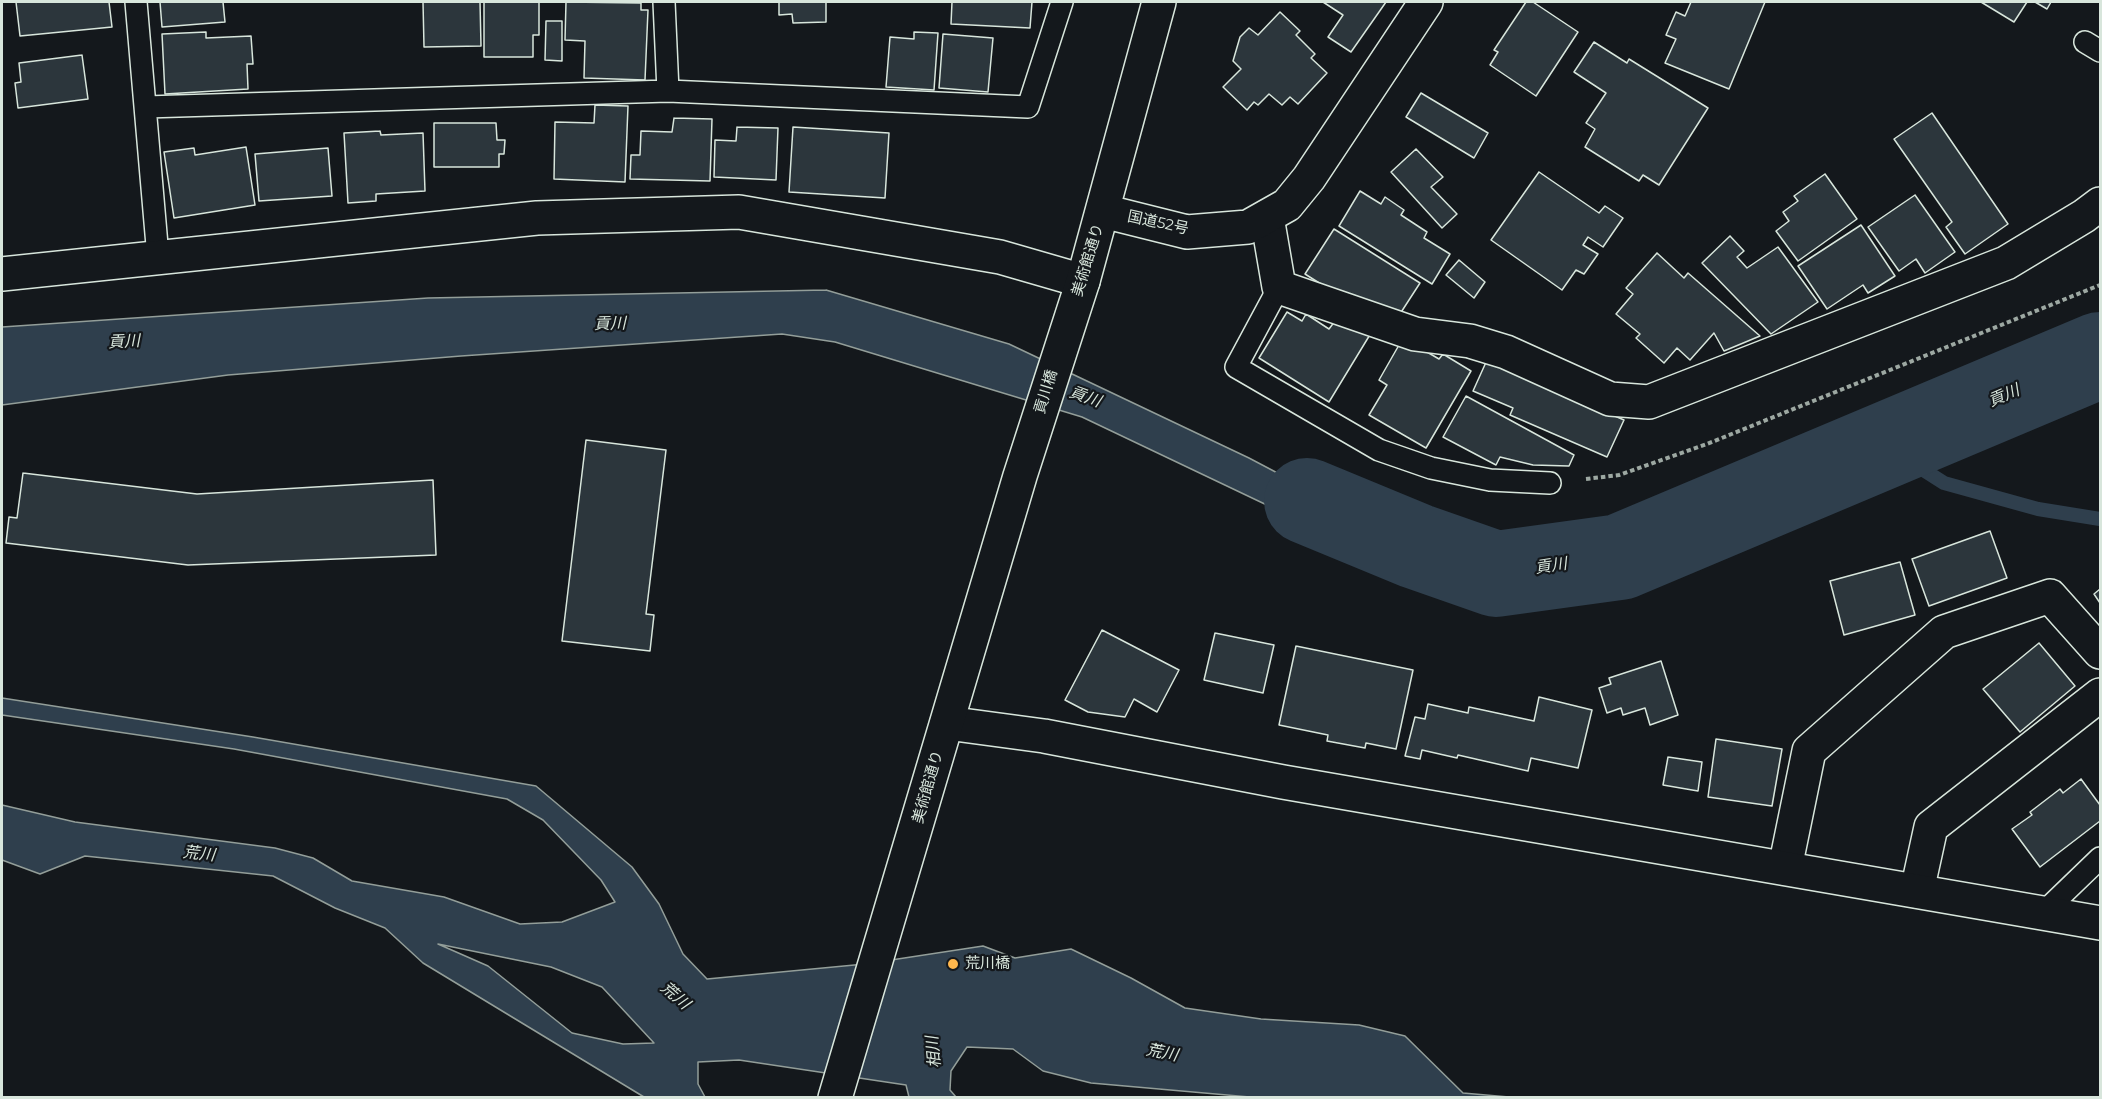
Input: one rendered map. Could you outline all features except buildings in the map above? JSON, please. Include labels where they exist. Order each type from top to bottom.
[{"type":"main road","points":[[1103,211],[1118,144],[1159,2]]},
{"type":"main road","name":"国道52号","points":[[1103,211],[1187,232],[1248,227],[1287,205],[1309,178],[1426,2]]},
{"type":"main road","points":[[1267,217],[1279,287],[1415,334],[1470,341],[1506,352],[1610,399],[1649,402],[2006,263],[2100,204]]},
{"type":"main road","name":"美術館通り","points":[[1078,295],[1103,211]]},
{"type":"main road","points":[[2,274],[537,218],[739,212],[1000,257],[1078,295]]},
{"type":"main road","name":"貢川橋","points":[[1020,476],[1078,295]]},
{"type":"main road","name":"美術館通り","points":[[835,1098],[1020,476]]},
{"type":"main road","points":[[1785,868],[1809,751],[1944,632],[2050,596],[2100,652]]},
{"type":"main road","points":[[1917,891],[1931,827],[2100,695]]},
{"type":"main road","points":[[947,723],[1044,736],[1283,783],[2100,923]]},
{"type":"lane","points":[[136,2],[147,107],[158,257]]},
{"type":"lane","points":[[664,2],[668,91]]},
{"type":"lane","points":[[147,107],[668,91],[1028,107],[1062,2]]},
{"type":"lane","points":[[1279,287],[1236,367],[1379,450],[1431,468],[1490,480],[1550,483]]},
{"type":"lane","points":[[2044,912],[2100,858]]},
{"type":"path","points":[[1550,483],[1619,475],[1707,444],[2100,285]]},
{"type":"water","points":[[826,290],[1009,344],[1249,458],[1416,546],[1292,517],[1082,417],[835,342],[782,334],[228,375],[2,405],[2,327],[428,298]]},
{"type":"water","points":[[2,698],[253,737],[536,786],[632,867],[659,904],[683,954],[707,979],[865,964],[983,946],[1015,958],[1071,949],[1131,978],[1185,1008],[1261,1019],[1359,1025],[1405,1036],[1463,1093],[1509,1097],[1261,1098],[1091,1083],[1043,1071],[1013,1049],[967,1047],[951,1071],[950,1090],[956,1097],[909,1097],[906,1085],[739,1060],[698,1062],[698,1084],[705,1097],[644,1097],[423,963],[385,928],[335,908],[273,876],[85,856],[40,874],[2,860],[2,805],[75,822],[275,848],[313,858],[352,881],[444,897],[520,924],[562,922],[615,902],[601,880],[543,820],[507,799],[234,749],[2,715]],"holes":[[[438,944],[551,967],[602,987],[654,1043],[623,1044],[572,1033],[488,966]]]},
{"type":"waterway","name":"貢川","points":[[1307,501],[1416,546],[1496,574],[1620,557],[2100,355]]},
{"type":"waterway","points":[[1886,446],[1944,483],[2038,509],[2100,519]]},
{"type":"place","name":"荒川橋","points":[[953,964]]},
{"type":"water label","name":"荒川","points":[[199,854]]},
{"type":"water label","name":"荒川","points":[[675,996]]},
{"type":"water label","name":"相川","points":[[934,1052]]},
{"type":"water label","name":"荒川","points":[[1162,1053]]}]
